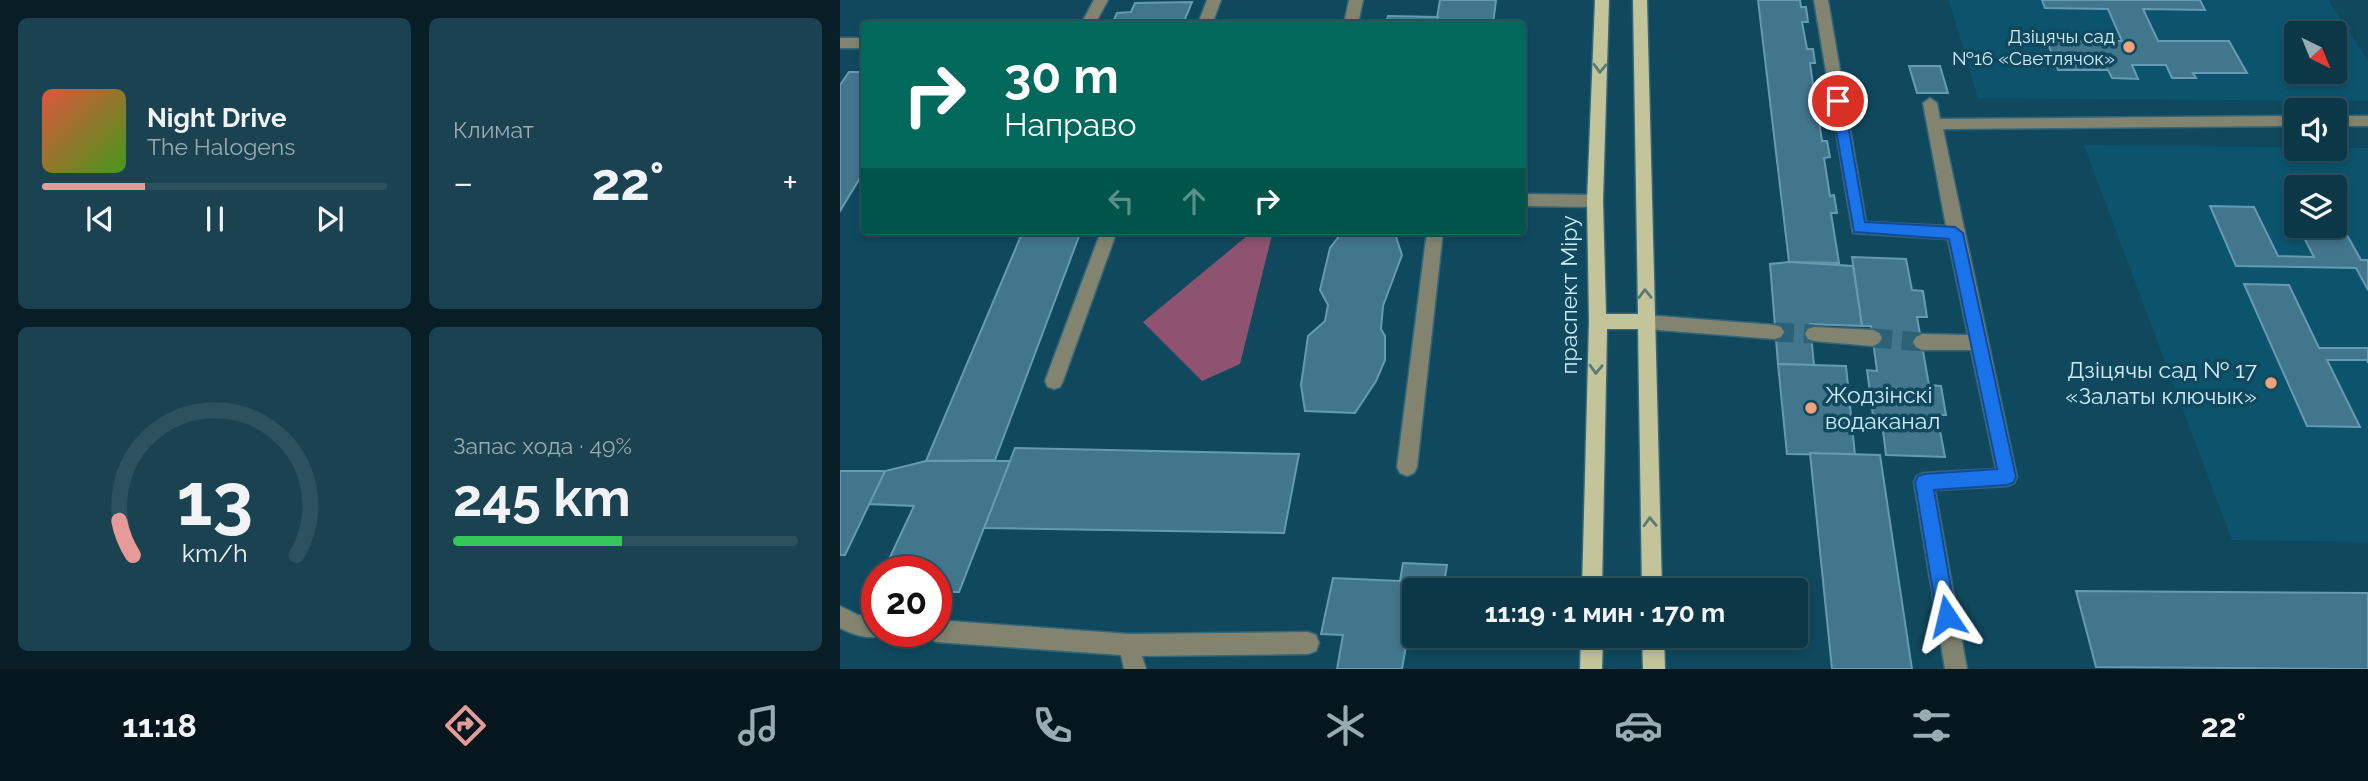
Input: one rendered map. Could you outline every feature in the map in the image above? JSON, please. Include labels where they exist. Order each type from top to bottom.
[{"type":"main road","name":"праспект Міру","points":[[1592,578],[1598,321],[1595,201],[1602,0]]},
{"type":"main road","points":[[1640,0],[1652,578]]},
{"type":"main road","points":[[1598,321],[1645,322]]},
{"type":"main road","points":[[1591,669],[1592,648]]},
{"type":"main road","points":[[1653,648],[1654,669]]},
{"type":"lane","points":[[1090,21],[1101,0]]},
{"type":"lane","points":[[1206,21],[1214,0]]},
{"type":"lane","points":[[1352,21],[1356,0]]},
{"type":"lane","points":[[1821,0],[1859,228],[1955,233]]},
{"type":"lane","points":[[840,43],[861,43]]},
{"type":"lane","points":[[1930,103],[2007,477],[1924,482],[1956,669]]},
{"type":"lane","points":[[1934,124],[2284,121]]},
{"type":"lane","points":[[2347,121],[2368,121]]},
{"type":"lane","points":[[1526,201],[1595,201]]},
{"type":"lane","points":[[1054,381],[1108,235]]},
{"type":"lane","points":[[1407,467],[1435,235]]},
{"type":"lane","points":[[1645,322],[1775,332]]},
{"type":"lane","points":[[1814,334],[1872,338]]},
{"type":"lane","points":[[1922,342],[1978,343]]},
{"type":"lane","points":[[840,617],[861,625]]},
{"type":"lane","points":[[952,632],[1129,645],[1308,643]]},
{"type":"lane","points":[[1129,645],[1135,669]]},
{"type":"shaded area","name":"Дзіцячы сад №16 «Светлячок»","points":[[1949,0],[2328,0],[2342,21],[2284,21],[2284,84],[2347,84],[2347,29],[2368,61],[2368,101],[2347,101],[2347,98],[2284,98],[2284,100],[1978,98]]},
{"type":"shaded area","name":"Дзіцячы сад № 17 «Залаты ключык»","points":[[2084,145],[2284,147],[2284,161],[2347,161],[2347,148],[2368,148],[2368,542],[2232,540]]},
{"type":"shaded area","points":[[1248,235],[1272,235],[1240,364],[1202,381],[1143,322]]},
{"type":"building","points":[[1440,0],[1496,0],[1493,21],[1436,21]]},
{"type":"building","points":[[1758,0],[1800,0],[1801,7],[1806,7],[1808,22],[1802,22],[1807,49],[1813,49],[1815,63],[1810,63],[1814,92],[1820,92],[1822,108],[1817,108],[1822,141],[1827,141],[1830,157],[1824,158],[1830,196],[1834,195],[1837,213],[1831,213],[1839,263],[1789,262]]},
{"type":"building","points":[[2042,0],[2200,0],[2205,10],[2143,9],[2158,41],[2229,41],[2247,73],[2193,73],[2196,78],[2172,78],[2166,65],[2132,65],[2138,79],[2112,78],[2108,70],[2058,70],[2047,41],[2122,41],[2108,9],[2045,8]]},
{"type":"building","points":[[1192,2],[1184,21],[1113,21],[1117,13],[1131,12],[1135,3]]},
{"type":"building","points":[[1388,16],[1438,17],[1437,21],[1387,21]]},
{"type":"building","points":[[1909,66],[1940,66],[1948,93],[1917,93]]},
{"type":"building","points":[[849,72],[861,72],[861,178],[840,211],[840,85]]},
{"type":"building","points":[[2210,206],[2254,207],[2278,256],[2314,257],[2304,238],[2347,238],[2347,235],[2361,260],[2368,260],[2368,290],[2356,268],[2236,266]]},
{"type":"building","points":[[1021,235],[1079,235],[995,460],[926,461]]},
{"type":"building","points":[[1340,235],[1395,235],[1402,255],[1383,306],[1381,329],[1385,336],[1385,360],[1376,381],[1355,413],[1305,411],[1301,385],[1308,336],[1325,321],[1328,305],[1320,290],[1330,248]]},
{"type":"building","points":[[1852,257],[1906,259],[1912,290],[1923,291],[1927,317],[1917,317],[1929,385],[1941,386],[1946,415],[1937,415],[1945,457],[1886,455],[1883,431],[1875,431],[1867,370],[1877,371],[1871,326],[1862,326]]},
{"type":"building","points":[[1789,262],[1853,266],[1862,326],[1810,324],[1814,365],[1778,364],[1770,264]]},
{"type":"building","points":[[2244,284],[2289,285],[2319,348],[2368,348],[2368,363],[2367,360],[2327,360],[2360,427],[2307,426]]},
{"type":"building","points":[[1778,364],[1846,366],[1855,455],[1787,454]]},
{"type":"building","points":[[1015,448],[1299,454],[1284,533],[984,528]]},
{"type":"building","points":[[1810,453],[1880,455],[1912,669],[1832,669]]},
{"type":"building","points":[[926,461],[1010,461],[959,592],[952,592],[952,556],[891,556],[914,506],[869,504],[885,471]]},
{"type":"building","points":[[840,471],[885,471],[845,555],[840,555]]},
{"type":"building","points":[[1403,563],[1447,565],[1445,578],[1402,578],[1402,648],[1406,648],[1402,669],[1337,669],[1343,635],[1321,634],[1333,578],[1400,581]]},
{"type":"building","points":[[2076,591],[2368,593],[2368,669],[2096,667]]},
{"type":"tunnel","points":[[1775,332],[1814,334]]},
{"type":"tunnel","points":[[1873,338],[1922,342]]},
{"type":"place","name":"Дзіцячы сад №16 «Светлячок»","points":[[2129,47]]},
{"type":"place","name":"Дзіцячы сад № 17 «Залаты ключык»","points":[[2271,383]]},
{"type":"place","name":"Жодзінскі водаканал","points":[[1811,408]]},
{"type":"route","points":[[1838,101],[1859,228],[1955,233],[1996,425],[2007,477],[1924,482],[1947,616]]}]
